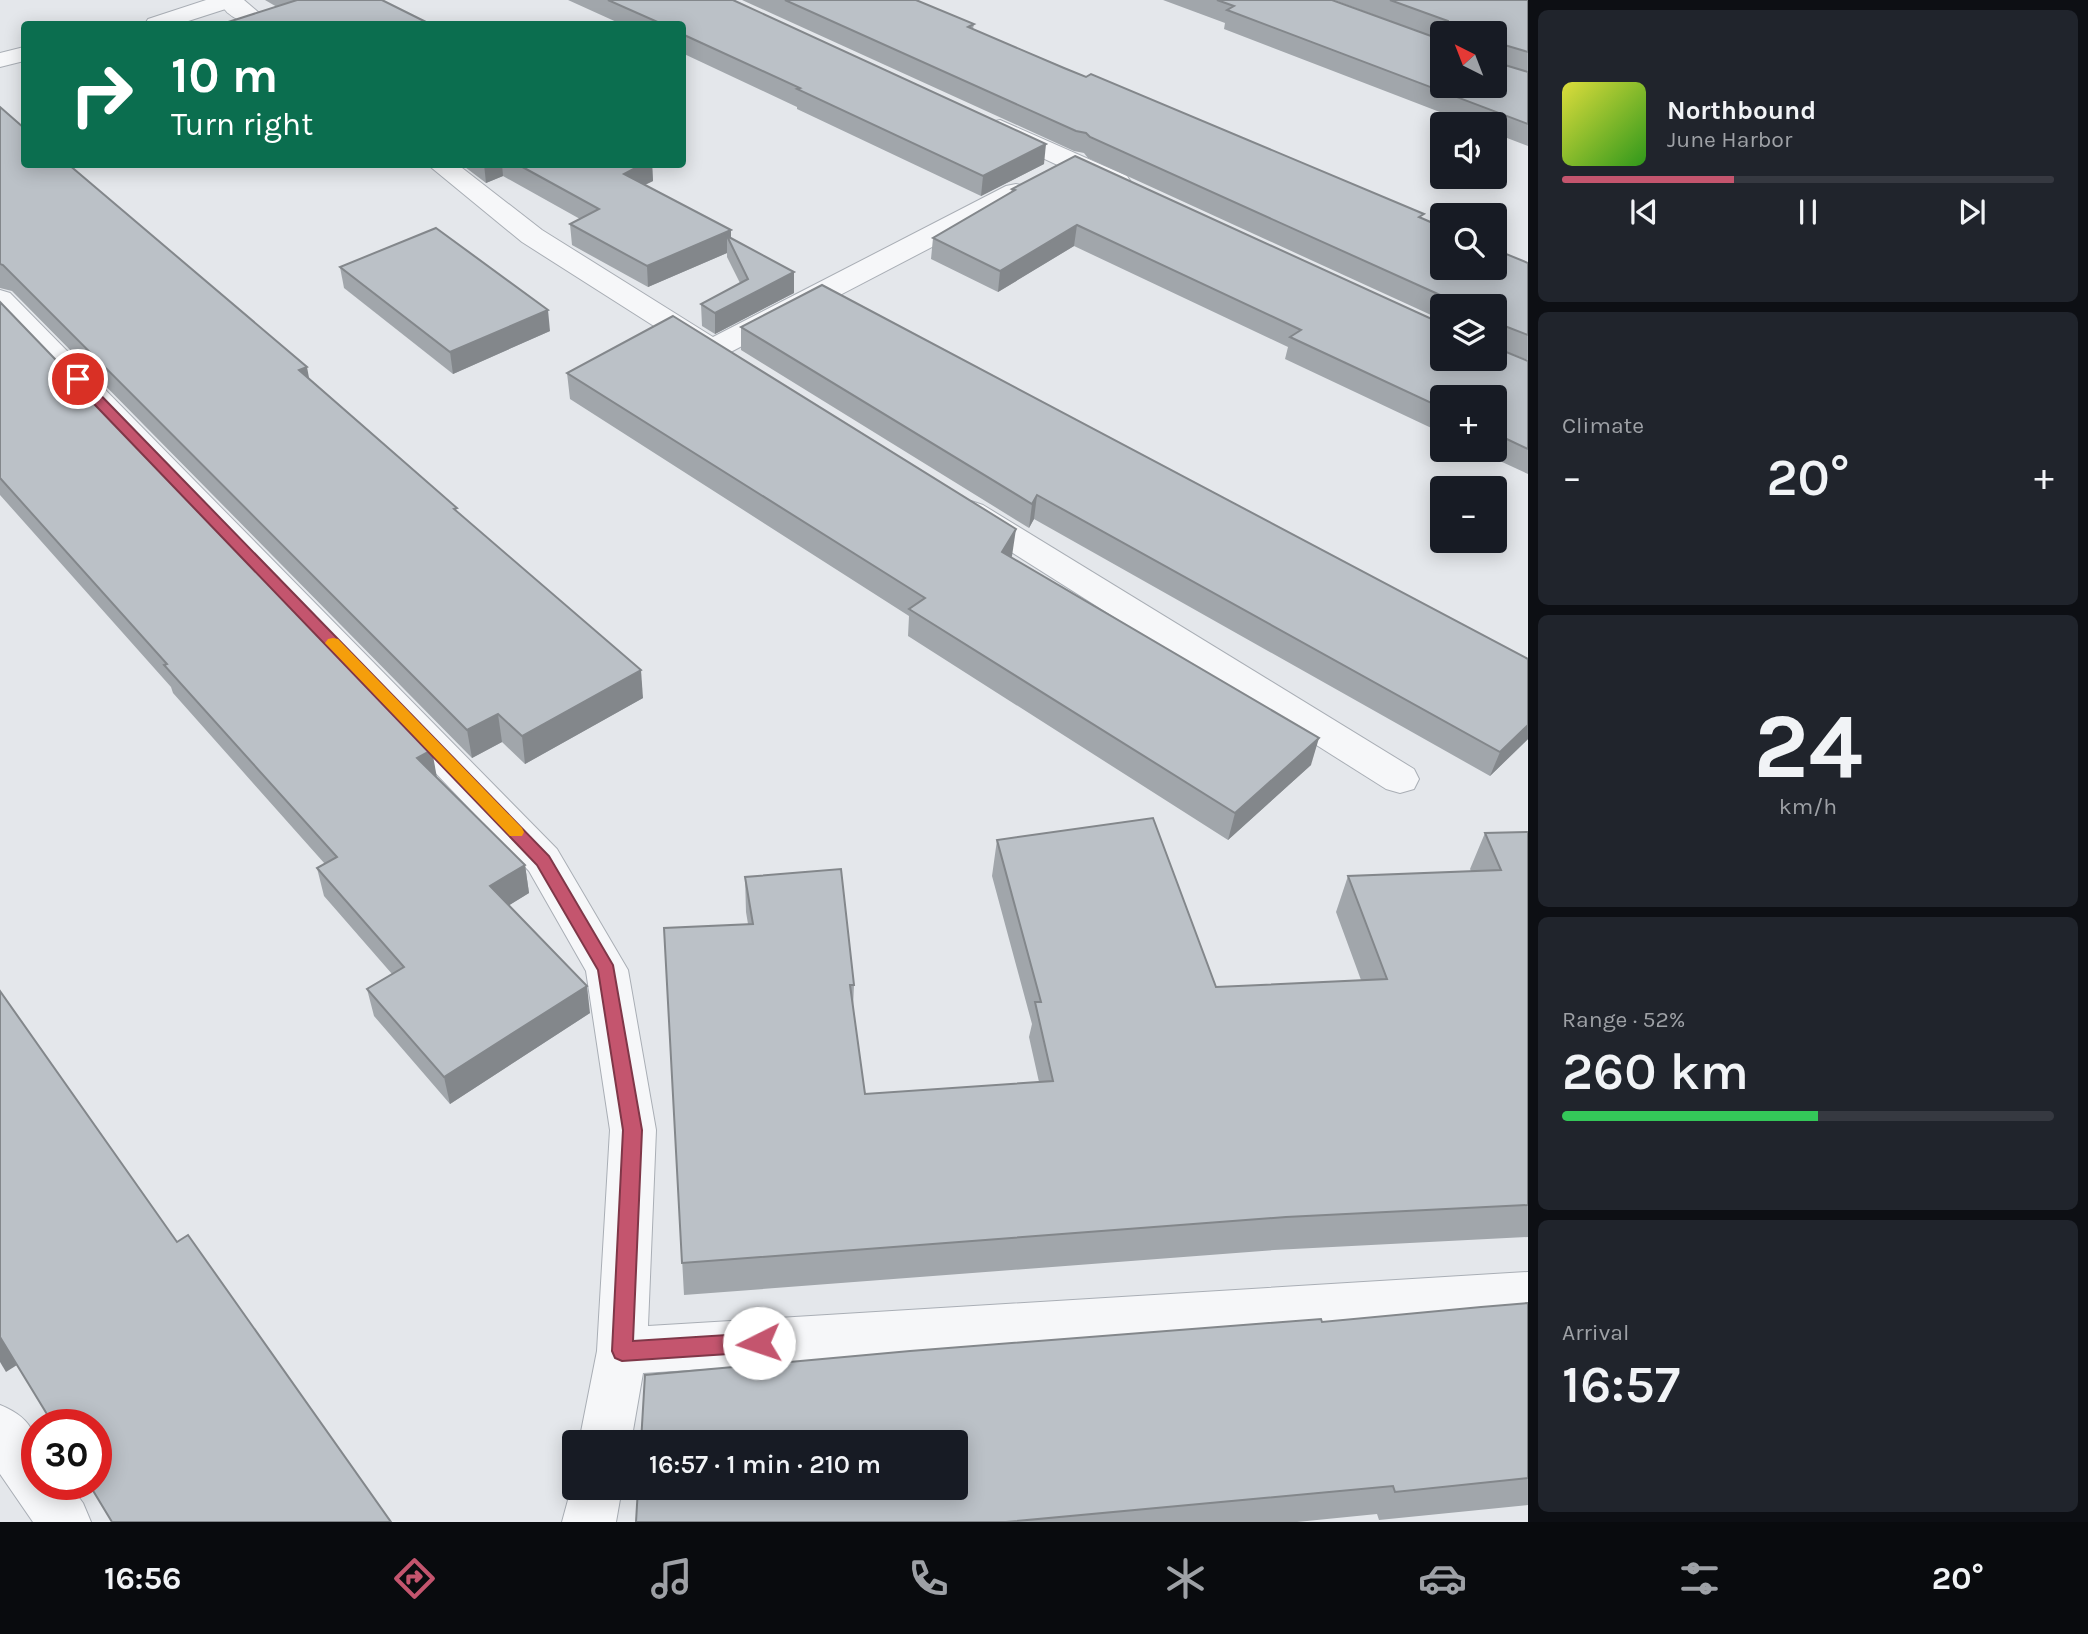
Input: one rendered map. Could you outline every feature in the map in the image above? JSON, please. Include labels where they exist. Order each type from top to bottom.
[{"type":"street","points":[[167,21],[230,1],[256,21]]},
{"type":"street","points":[[0,60],[21,55]]},
{"type":"street","points":[[972,116],[1054,173],[1135,191]]},
{"type":"street","points":[[445,168],[532,236],[724,358],[1054,173]]},
{"type":"street","points":[[0,299],[543,860],[607,970],[633,1130],[622,1351],[607,1430]]},
{"type":"street","points":[[949,498],[1400,779]]},
{"type":"street","points":[[622,1351],[1528,1294]]},
{"type":"street","points":[[0,1430],[21,1460]]},
{"type":"street","points":[[49,1500],[64,1522]]},
{"type":"street","points":[[589,1522],[594,1500]]},
{"type":"building","points":[[297,0],[382,0],[424,21],[231,21]]},
{"type":"building","points":[[608,0],[733,0],[1046,144],[983,176],[686,36],[686,21],[655,21]]},
{"type":"building","points":[[785,0],[916,0],[974,24],[968,27],[1064,68],[1086,77],[1091,74],[1424,214],[1419,217],[1430,222],[1430,280],[1507,280],[1507,254],[1528,263],[1528,335],[1507,327],[1507,294],[1438,294],[1086,133],[1076,131]]},
{"type":"building","points":[[1217,0],[1332,0],[1430,36],[1430,87],[1227,10],[1234,6]]},
{"type":"building","points":[[1390,0],[1528,0],[1528,52],[1507,46],[1507,21],[1448,21]]},
{"type":"building","points":[[1507,66],[1528,72],[1528,124],[1507,116],[1507,112],[1496,112],[1459,98],[1507,98]]},
{"type":"building","points":[[0,107],[21,125],[21,168],[73,168],[307,367],[299,370],[457,508],[454,509],[641,670],[522,736],[498,714],[467,730],[0,264]]},
{"type":"building","points":[[1075,156],[1430,318],[1430,371],[1507,371],[1507,352],[1528,361],[1528,449],[1507,439],[1507,385],[1430,385],[1430,402],[1290,337],[1301,330],[1077,225],[1000,271],[933,238],[1015,190],[1012,189]]},
{"type":"building","points":[[524,168],[635,168],[624,174],[731,230],[647,266],[570,224],[599,209]]},
{"type":"building","points":[[436,228],[548,310],[450,352],[340,267]]},
{"type":"building","points":[[727,236],[794,272],[715,313],[701,304],[748,279]]},
{"type":"building","points":[[822,285],[1528,659],[1528,725],[1500,752],[1037,495],[1032,504],[741,327]]},
{"type":"building","points":[[0,302],[432,750],[417,758],[525,865],[490,886],[587,986],[444,1077],[367,989],[404,967],[317,868],[337,857],[0,478]]},
{"type":"building","points":[[673,316],[1016,529],[1002,552],[1319,738],[1235,813],[909,609],[925,598],[567,373]]},
{"type":"building","points":[[1153,818],[1216,987],[1387,979],[1348,876],[1501,870],[1485,833],[1528,832],[1528,1205],[1286,1217],[682,1263],[664,928],[753,924],[745,877],[841,869],[854,985],[850,985],[865,1094],[1053,1081],[1035,1002],[1041,1002],[997,840]]},
{"type":"building","points":[[0,991],[177,1242],[188,1235],[391,1522],[112,1522],[99,1500],[112,1500],[112,1409],[44,1409],[0,1337]]},
{"type":"building","points":[[1528,1303],[1528,1478],[1395,1492],[1393,1486],[1006,1522],[636,1522],[637,1500],[968,1500],[968,1430],[642,1430],[645,1375],[910,1351],[1321,1319],[1322,1322]]},
{"type":"slow traffic","points":[[333,643],[516,832]]},
{"type":"route","points":[[78,379],[543,860],[607,970],[633,1130],[622,1351],[759,1343]]}]
